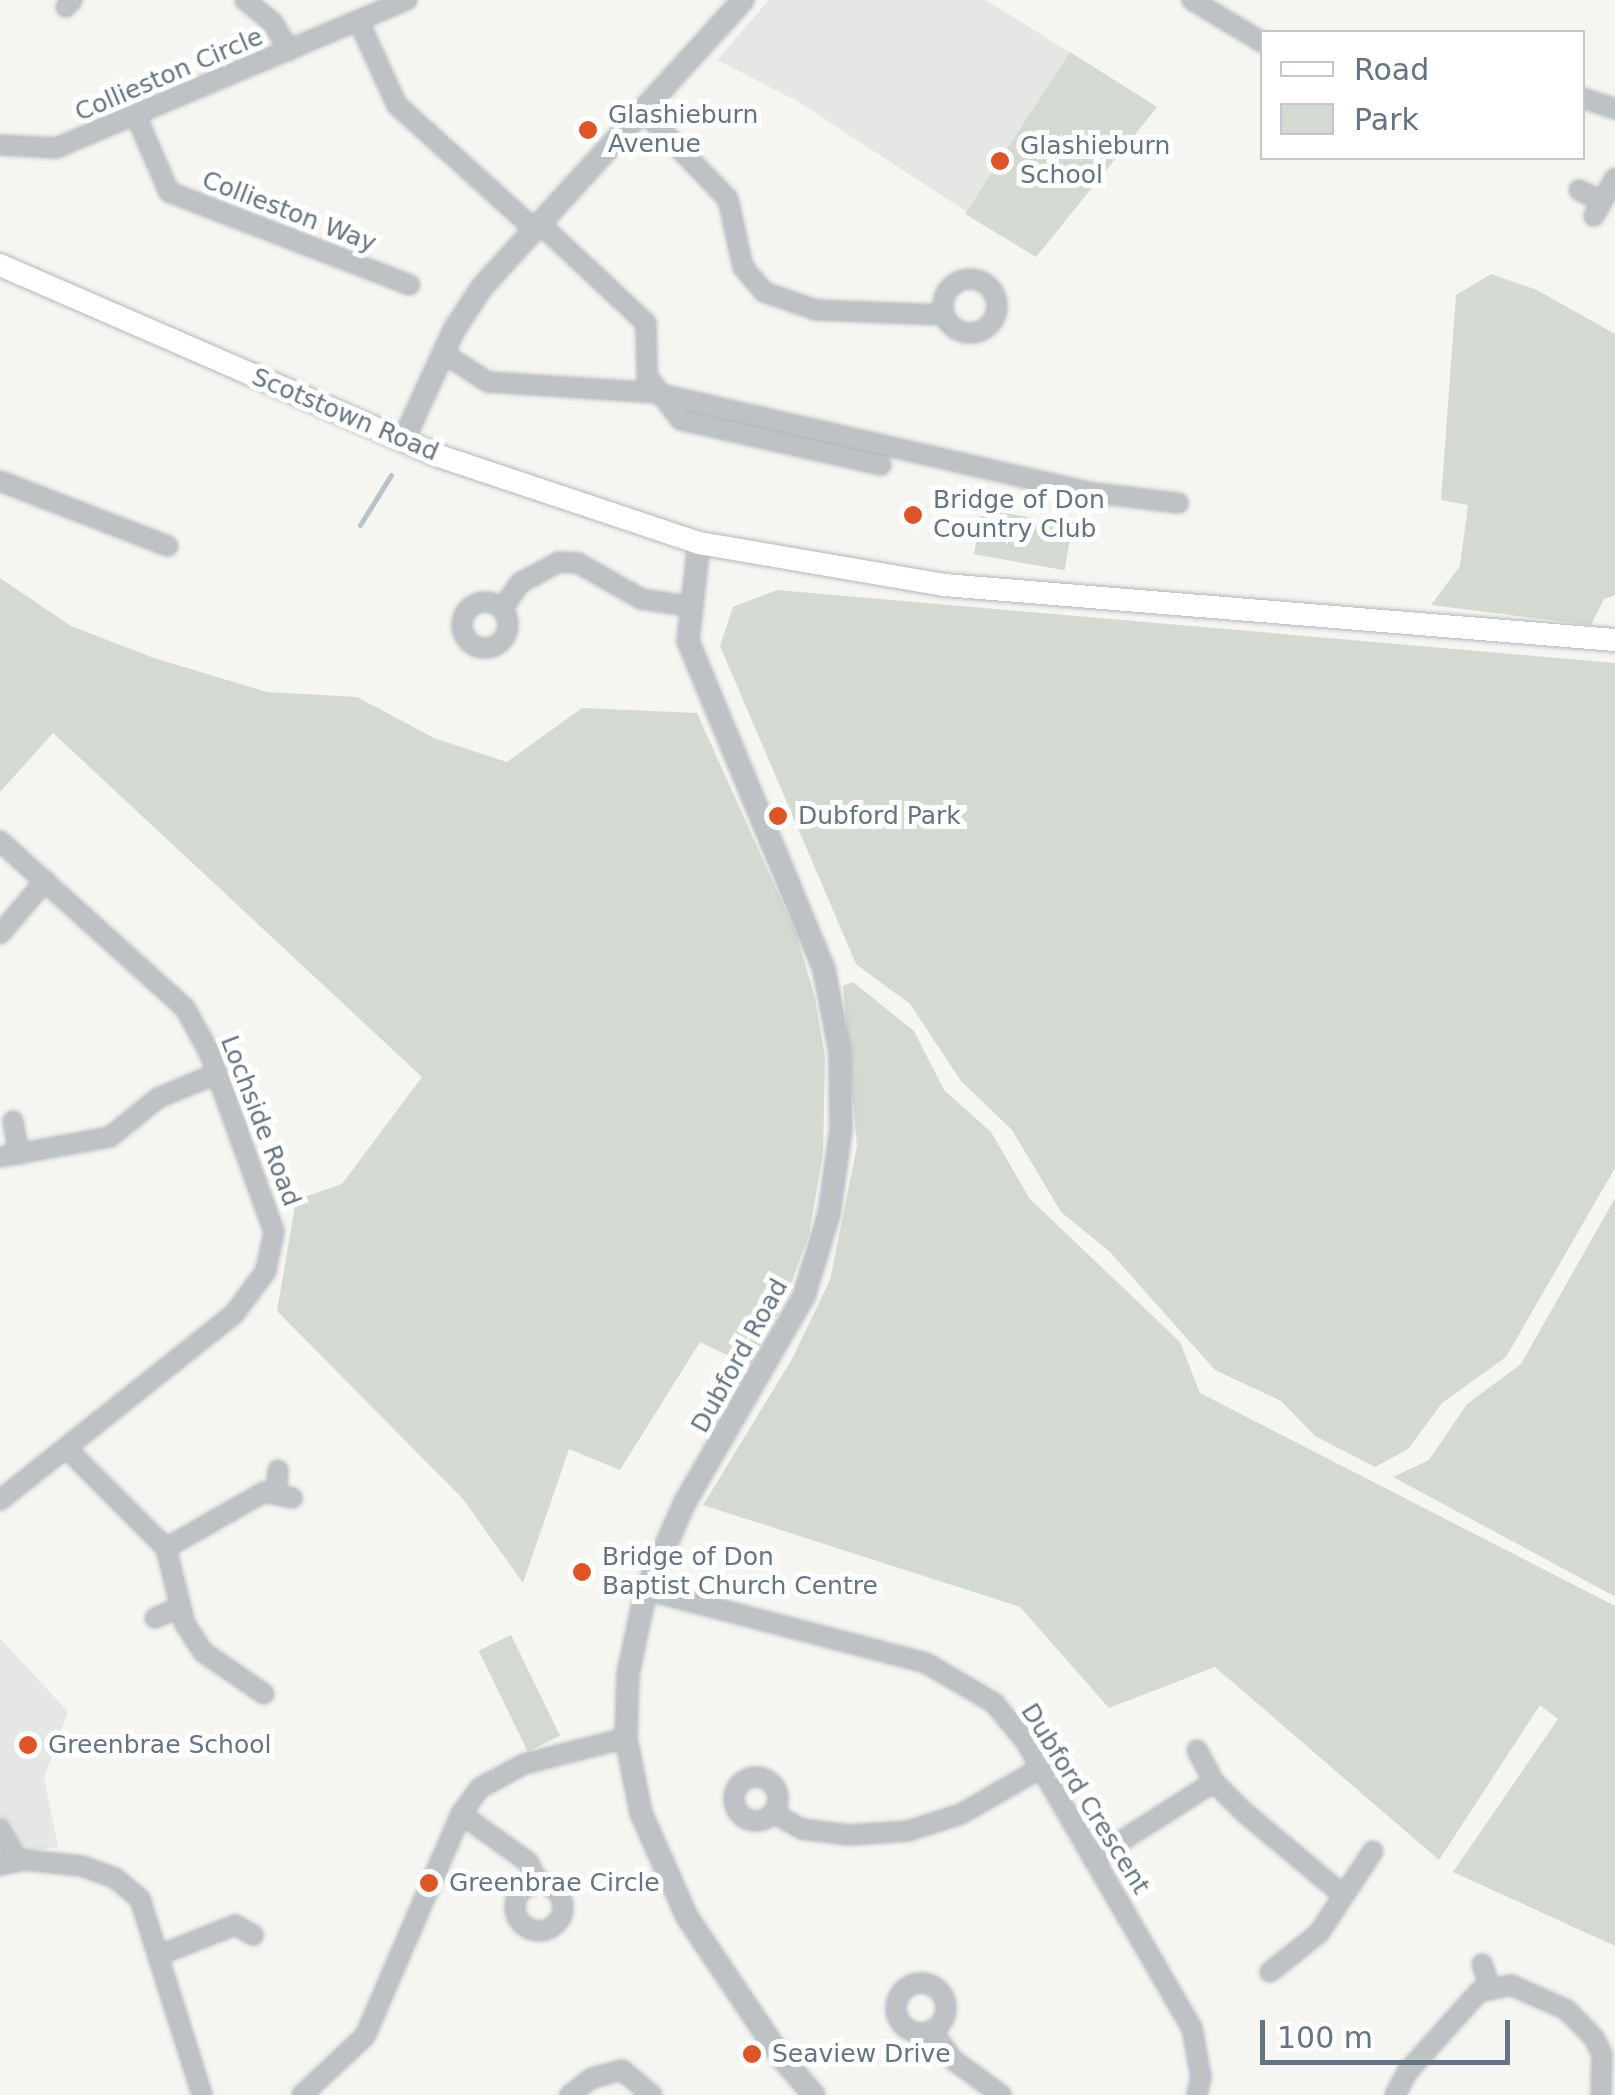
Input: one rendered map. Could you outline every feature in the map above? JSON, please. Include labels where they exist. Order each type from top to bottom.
[{"type":"main road","name":"Scotstown Road","points":[[0,265],[404,440],[607,517],[698,544],[944,586],[1615,640]]},
{"type":"street","points":[[245,0],[273,24],[289,52]]},
{"type":"street","name":"Collieston Circle","points":[[0,144],[56,148],[137,118],[407,0]]},
{"type":"street","points":[[404,440],[442,353],[482,287],[743,0]]},
{"type":"street","points":[[1192,0],[1260,41]]},
{"type":"street","points":[[359,22],[397,105],[646,322],[647,376],[656,393],[686,422],[880,465]]},
{"type":"street","points":[[1585,99],[1615,108]]},
{"type":"street","points":[[643,111],[728,199],[742,267],[764,292],[816,310],[944,315]]},
{"type":"street","name":"Collieston Way","points":[[137,118],[169,192],[410,286]]},
{"type":"street","points":[[1578,190],[1598,208],[1615,178]]},
{"type":"street","points":[[442,353],[488,382],[656,393],[1087,492],[1178,502]]},
{"type":"street","points":[[0,481],[168,546]]},
{"type":"street","name":"Dubford Road","points":[[698,544],[688,606],[695,669],[824,970],[840,1052],[841,1128],[829,1214],[804,1296],[686,1500],[646,1590],[628,1674],[626,1738],[641,1813],[687,1917],[781,2057],[814,2095]]},
{"type":"street","points":[[502,609],[520,583],[559,562],[578,564],[641,598],[688,606]]},
{"type":"street","name":"Lochside Road","points":[[0,841],[172,992],[198,1028],[271,1215],[266,1270],[234,1314],[68,1450],[0,1500]]},
{"type":"street","points":[[0,934],[45,880]]},
{"type":"street","points":[[13,1121],[10,1156],[110,1136],[158,1098],[216,1074]]},
{"type":"street","points":[[68,1450],[166,1548],[181,1608],[203,1652],[264,1694]]},
{"type":"street","points":[[166,1548],[244,1500],[284,1496],[278,1470]]},
{"type":"street","name":"Dubford Crescent","points":[[646,1590],[958,1677],[1008,1717],[1192,2028],[1202,2077],[1197,2095]]},
{"type":"street","points":[[154,1618],[181,1608]]},
{"type":"street","points":[[302,2095],[328,2077],[372,2026],[461,1814],[480,1788],[524,1764],[626,1738]]},
{"type":"street","points":[[1197,1750],[1214,1782],[1343,1895]]},
{"type":"street","points":[[772,1813],[802,1829],[850,1836],[908,1830],[961,1814],[1041,1768]]},
{"type":"street","points":[[1093,1858],[1214,1782]]},
{"type":"street","points":[[461,1814],[528,1862],[538,1882]]},
{"type":"street","points":[[0,1830],[9,1863],[67,1864],[115,1878],[147,1909],[202,2095]]},
{"type":"street","points":[[1270,1972],[1296,1968],[1373,1851]]},
{"type":"street","points":[[162,1954],[235,1925],[253,1935]]},
{"type":"street","points":[[1482,1964],[1490,1987]]},
{"type":"street","points":[[1395,2095],[1462,2009],[1490,1987],[1524,1987],[1551,2000],[1582,2024],[1609,2053],[1602,2095]]},
{"type":"street","points":[[932,2030],[952,2059],[1001,2095]]},
{"type":"street","points":[[570,2095],[607,2071],[622,2070],[652,2095]]},
{"type":"shaded area","name":"Glashieburn School","points":[[769,0],[986,0],[1157,107],[1036,257],[797,101],[717,60]]},
{"type":"shaded area","name":"Greenbrae School","points":[[0,1638],[68,1712],[44,1778],[58,1847],[0,1856]]},
{"type":"green space","points":[[1070,52],[1157,107],[1036,257],[965,214]]},
{"type":"green space","points":[[1491,274],[1537,290],[1615,334],[1615,595],[1604,599],[1591,625],[1431,605],[1460,566],[1468,505],[1441,500],[1456,295]]},
{"type":"green space","points":[[982,509],[1073,525],[1065,570],[974,554]]},
{"type":"green space","points":[[0,578],[71,626],[154,658],[267,692],[357,697],[434,738],[507,762],[582,708],[697,713],[796,933],[815,998],[825,1057],[823,1154],[809,1234],[785,1300],[750,1366],[700,1342],[620,1470],[569,1449],[523,1583],[463,1499],[277,1311],[296,1200],[342,1184],[422,1077],[53,733],[0,792]]},
{"type":"green space","points":[[777,590],[1615,663],[1615,1168],[1506,1357],[1442,1403],[1408,1449],[1375,1467],[1315,1436],[1281,1401],[1215,1370],[1110,1252],[1061,1212],[1012,1130],[961,1081],[910,1004],[856,964],[720,646],[733,607]]},
{"type":"green space","points":[[853,982],[914,1031],[944,1090],[991,1132],[1030,1199],[1180,1342],[1200,1393],[1615,1606],[1615,1946],[1453,1872],[1558,1719],[1540,1705],[1439,1860],[1215,1667],[1109,1708],[1020,1607],[703,1505],[792,1359],[830,1280],[857,1146],[843,986]]},
{"type":"green space","points":[[1615,1198],[1614,1596],[1393,1477],[1429,1460],[1467,1404],[1521,1364]]},
{"type":"green space","points":[[511,1635],[560,1736],[528,1751],[479,1651]]},
{"type":"waterway","points":[[360,525],[391,475]]},
{"type":"place","name":"Glashieburn Avenue","points":[[588,130]]},
{"type":"place","name":"Glashieburn School","points":[[1000,161]]},
{"type":"place","name":"Bridge of Don Country Club","points":[[913,515]]},
{"type":"place","name":"Dubford Park","points":[[778,816]]},
{"type":"place","name":"Bridge of Don Baptist Church Centre","points":[[582,1572]]},
{"type":"place","name":"Greenbrae School","points":[[28,1745]]},
{"type":"place","name":"Greenbrae Circle","points":[[429,1883]]},
{"type":"place","name":"Seaview Drive","points":[[752,2054]]}]
